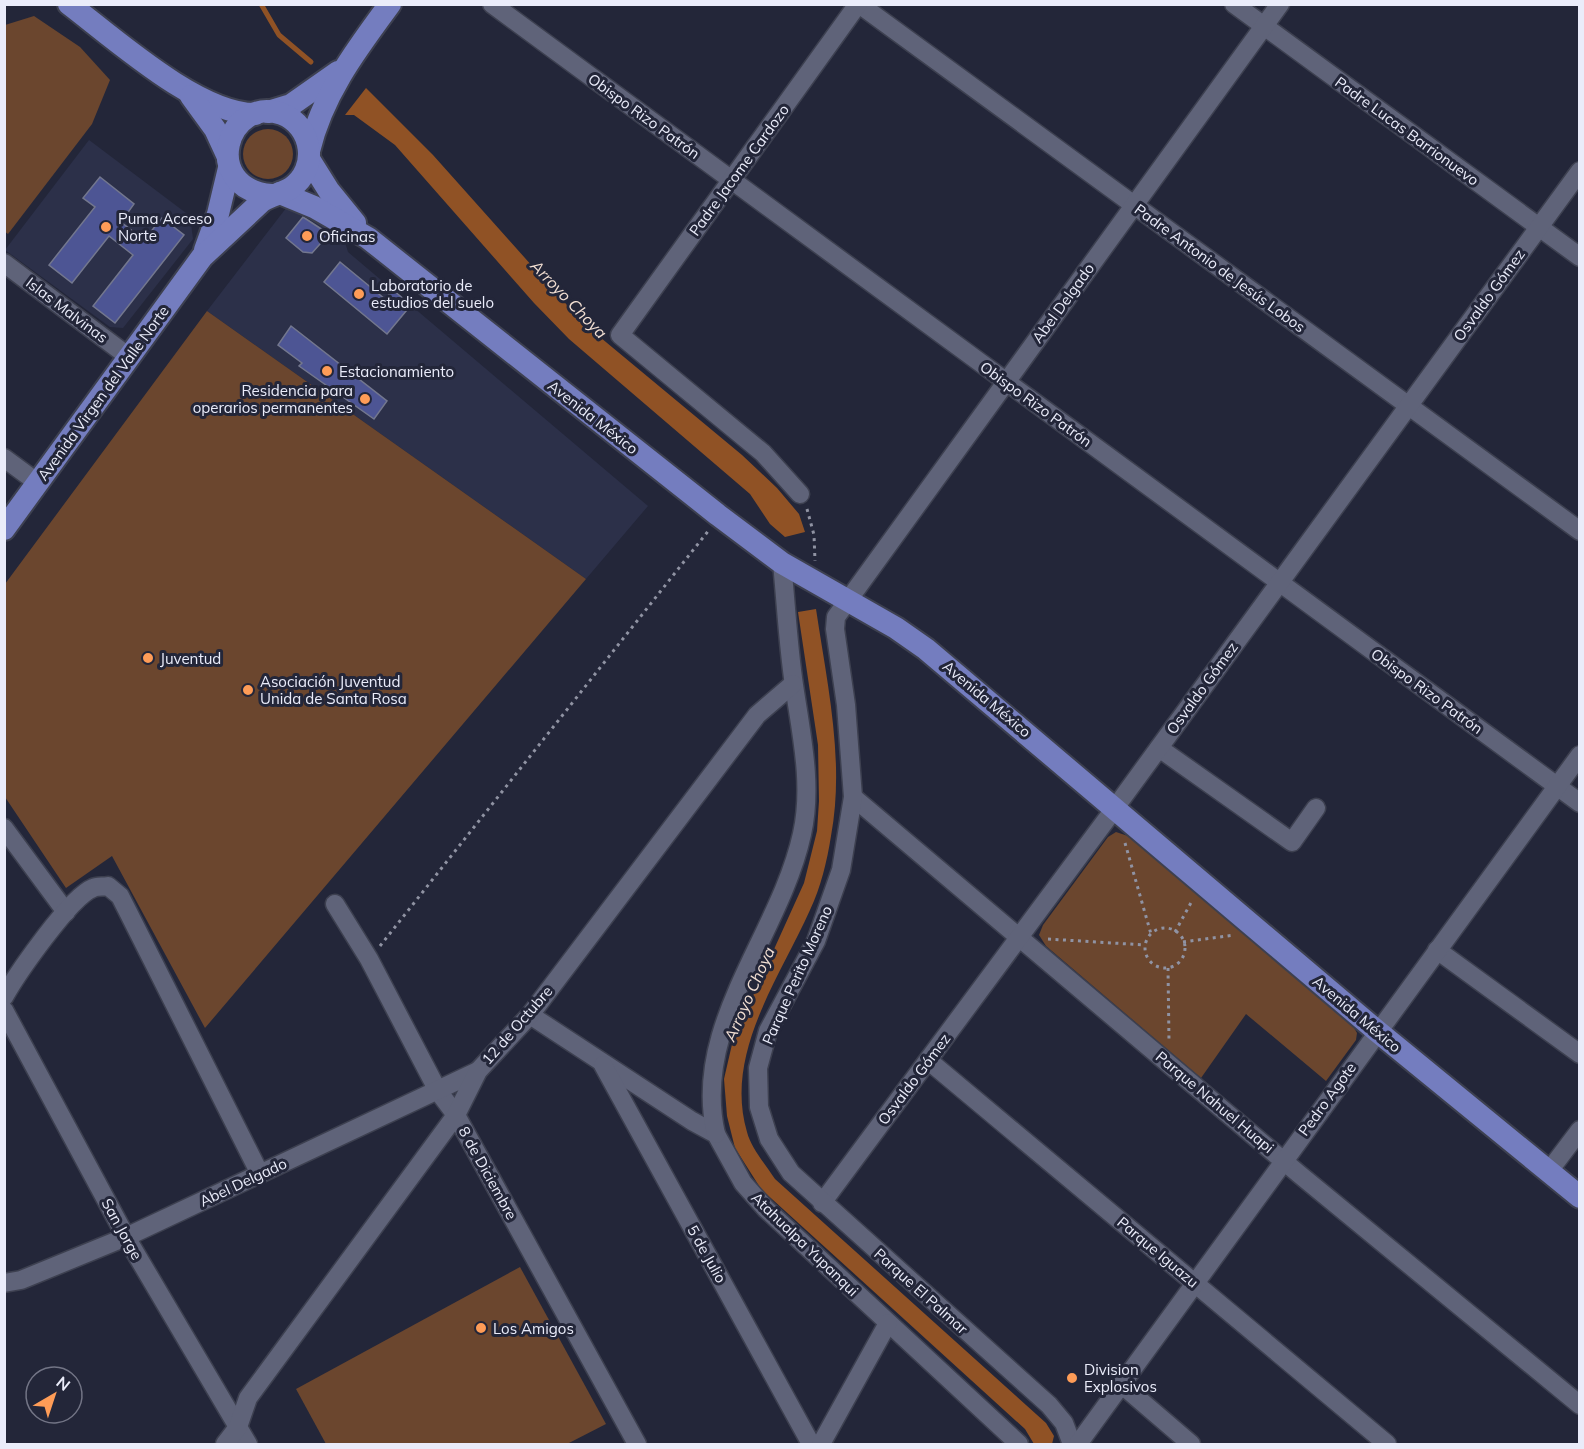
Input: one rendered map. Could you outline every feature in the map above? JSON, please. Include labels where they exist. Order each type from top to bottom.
[{"type":"main road","points":[[69,4],[187,91],[229,111],[280,114],[301,128],[309,155]]},
{"type":"main road","points":[[187,91],[207,115],[228,161],[246,188],[276,194],[300,180],[318,122],[344,67],[390,4]]},
{"type":"main road","points":[[228,161],[228,142],[234,130],[261,113],[296,102],[344,67]]},
{"type":"main road","name":"Avenida México","points":[[309,155],[336,200],[368,238]]},
{"type":"main road","name":"Avenida Virgen del Valle Norte","points":[[202,257],[219,214],[228,161]]},
{"type":"main road","name":"Avenida México","points":[[276,194],[314,207],[368,238],[782,563],[896,628],[926,649],[1377,1031],[1580,1197]]},
{"type":"main road","name":"Avenida Virgen del Valle Norte","points":[[4,529],[202,257],[242,218],[276,194]]},
{"type":"street","name":"Obispo Rizo Patrón","points":[[492,4],[1580,803]]},
{"type":"street","name":"Padre Jacome Cardozo","points":[[800,494],[764,453],[620,335],[859,4]]},
{"type":"street","name":"Padre Antonio de Jesús Lobos","points":[[859,4],[1580,531]]},
{"type":"street","name":"Padre Lucas Barrionuevo","points":[[1234,4],[1580,257]]},
{"type":"street","name":"Abel Delgado","points":[[846,601],[1280,4]]},
{"type":"street","name":"Osvaldo Gómez","points":[[822,1203],[1115,808],[1580,171]]},
{"type":"street","name":"Islas Malvinas","points":[[4,263],[129,357]]},
{"type":"street","points":[[4,458],[38,483]]},
{"type":"street","points":[[716,1134],[713,1120],[712,1065],[719,1035],[788,879],[802,832],[806,781],[782,563]]},
{"type":"street","name":"Parque Perito Moreno","points":[[769,1139],[759,1107],[758,1068],[768,1031],[816,941],[841,870],[852,797],[846,705],[835,629],[836,617],[846,601]]},
{"type":"street","name":"12 de Octubre","points":[[225,1444],[238,1427],[248,1398],[456,1115],[478,1071],[530,1015],[757,715],[794,684]]},
{"type":"street","points":[[1159,748],[1292,842],[1316,808]]},
{"type":"street","name":"Pedro Agote","points":[[1078,1444],[1193,1282],[1580,755]]},
{"type":"street","name":"Parque Nahuel Huapi","points":[[852,797],[1580,1405]]},
{"type":"street","points":[[6,833],[66,912]]},
{"type":"street","points":[[4,997],[13,980],[66,912],[93,888],[108,886],[120,896],[260,1174]]},
{"type":"street","name":"8 de Diciembre","points":[[335,904],[369,959],[438,1091],[456,1115],[637,1444]]},
{"type":"street","points":[[1437,950],[1580,1054]]},
{"type":"street","name":"San Jorge","points":[[4,1010],[126,1237],[248,1444]]},
{"type":"street","points":[[530,1015],[692,1121],[716,1134]]},
{"type":"street","name":"Parque Iguazu","points":[[929,1061],[1387,1444]]},
{"type":"street","name":"5 de Julio","points":[[602,1063],[811,1444]]},
{"type":"street","name":"Abel Delgado","points":[[4,1283],[21,1280],[126,1237],[478,1071]]},
{"type":"street","points":[[1549,1171],[1580,1130]]},
{"type":"street","name":"Atahualpa Yupanqui","points":[[716,1134],[743,1183],[766,1209],[1019,1444]]},
{"type":"street","name":"Parque El Palmar","points":[[769,1139],[790,1173],[1049,1405],[1064,1423],[1072,1444]]},
{"type":"street","points":[[821,1444],[888,1323]]},
{"type":"street","points":[[1121,1384],[1191,1444]]},
{"type":"path","points":[[800,494],[809,513],[814,535],[816,584]]},
{"type":"path","points":[[369,959],[675,576],[718,515]]},
{"type":"path","points":[[1125,842],[1151,934]]},
{"type":"path","points":[[1175,932],[1202,882]]},
{"type":"path","points":[[1163,929],[1175,932],[1184,942],[1183,955],[1175,965],[1168,968],[1156,966],[1145,951],[1145,945],[1151,934],[1163,929]]},
{"type":"path","points":[[1184,942],[1260,932]]},
{"type":"path","points":[[1019,937],[1145,945]]},
{"type":"path","points":[[1168,968],[1168,1062]]},
{"type":"shaded area","points":[[34,16],[80,47],[110,80],[92,124],[8,234],[4,231],[5,25]]},
{"type":"shaded area","points":[[366,88],[433,155],[583,323],[742,455],[777,488],[799,514],[805,532],[785,537],[770,524],[750,494],[569,339],[534,303],[395,145],[354,115],[345,115]]},
{"type":"shaded area","points":[[263,129],[273,129],[286,136],[293,149],[293,159],[286,172],[273,179],[263,179],[254,175],[247,168],[243,159],[243,149],[247,140],[254,133]]},
{"type":"shaded area","name":"Puma Acceso Norte","points":[[89,140],[190,216],[193,239],[123,328],[110,327],[5,250]]},
{"type":"shaded area","points":[[290,203],[301,207],[345,242],[348,252],[648,506],[586,579],[207,311]]},
{"type":"shaded area","name":"Asociación Juventud Unida de Santa Rosa","points":[[207,311],[586,579],[205,1028],[112,856],[66,888],[5,797],[5,584]]},
{"type":"shaded area","points":[[816,609],[833,722],[835,808],[828,855],[817,892],[770,990],[749,1046],[743,1074],[742,1103],[747,1132],[755,1150],[775,1179],[1046,1423],[1054,1436],[1052,1444],[1034,1444],[1025,1429],[761,1189],[735,1148],[727,1116],[724,1079],[733,1040],[804,883],[817,831],[818,745],[798,612]]},
{"type":"shaded area","points":[[1116,832],[1128,836],[1353,1026],[1357,1033],[1356,1040],[1326,1081],[1246,1014],[1201,1078],[1046,946],[1039,935],[1043,925],[1108,837]]},
{"type":"shaded area","name":"Los Amigos","points":[[520,1267],[606,1424],[567,1444],[326,1444],[296,1389]]},
{"type":"building","points":[[100,177],[134,204],[121,222],[144,240],[162,218],[184,235],[115,323],[93,306],[133,255],[109,236],[72,283],[49,265],[95,207],[83,198]]},
{"type":"building","name":"Oficinas","points":[[303,217],[329,234],[312,253],[303,252],[286,238]]},
{"type":"building","name":"Laboratorio de estudios del suelo","points":[[340,262],[385,299],[393,290],[411,305],[387,334],[324,282]]},
{"type":"building","points":[[291,326],[387,401],[374,419],[299,366],[302,363],[278,345]]},
{"type":"waterway","name":"Arroyo Choya","points":[[261,4],[279,35],[311,62]]},
{"type":"place","name":"Puma Acceso Norte","points":[[106,227]]},
{"type":"place","name":"Oficinas","points":[[307,236]]},
{"type":"place","name":"Laboratorio de estudios del suelo","points":[[359,294]]},
{"type":"place","name":"Estacionamiento","points":[[327,371]]},
{"type":"place","name":"Residencia para operarios permanentes","points":[[365,399]]},
{"type":"place","name":"Juventud","points":[[148,658]]},
{"type":"place","name":"Asociación Juventud Unida de Santa Rosa","points":[[248,690]]},
{"type":"place","name":"Los Amigos","points":[[481,1328]]},
{"type":"place","name":"Division Explosivos","points":[[1072,1378]]}]
